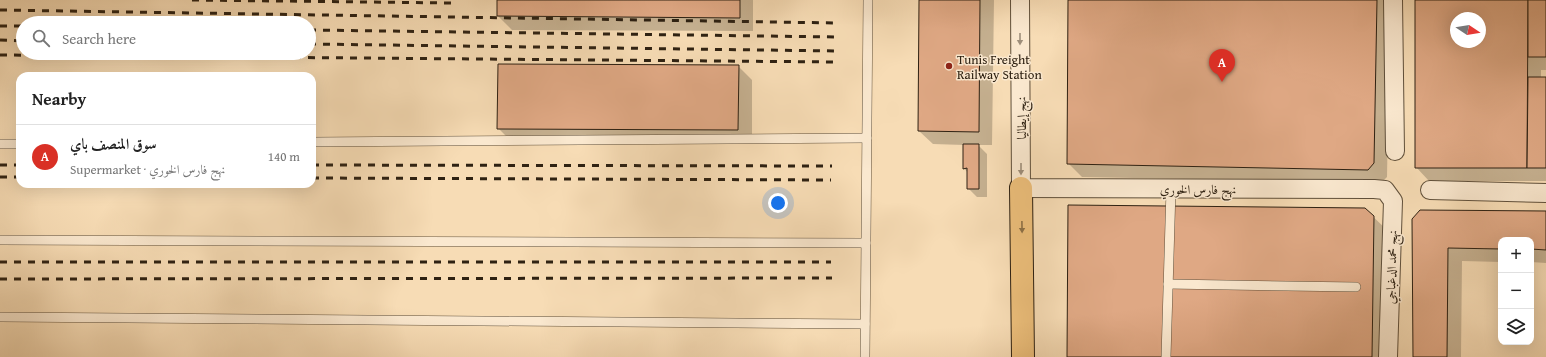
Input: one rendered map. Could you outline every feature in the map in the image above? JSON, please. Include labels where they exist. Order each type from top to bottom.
[{"type":"highway","points":[[1021,188],[1023,357]]},
{"type":"street","name":"نهج إيطاليا","points":[[1020,0],[1021,188]]},
{"type":"street","points":[[1393,0],[1395,151]]},
{"type":"street","name":"نهج فارس الخوري","points":[[1021,188],[1374,189]]},
{"type":"street","name":"نهج محمد الدغباجي","points":[[1374,189],[1385,190],[1393,201],[1388,357]]},
{"type":"street","points":[[1430,190],[1546,193]]},
{"type":"lane","points":[[865,357],[868,0]]},
{"type":"lane","points":[[316,142],[867,138]]},
{"type":"lane","points":[[0,144],[16,144]]},
{"type":"lane","points":[[1166,357],[1171,189]]},
{"type":"lane","points":[[0,240],[866,243]]},
{"type":"lane","points":[[1168,284],[1356,287]]},
{"type":"lane","points":[[0,317],[865,324]]},
{"type":"building","points":[[497,0],[740,0],[740,18],[497,16]]},
{"type":"building","name":"Tunis Freight Railway Station","points":[[919,0],[980,0],[979,132],[918,131]]},
{"type":"building","points":[[1068,0],[1377,0],[1374,163],[1368,170],[1067,164]]},
{"type":"building","points":[[1415,0],[1528,0],[1527,168],[1415,168]]},
{"type":"building","points":[[1528,0],[1546,0],[1546,57],[1528,57]]},
{"type":"building","points":[[498,64],[739,65],[738,130],[497,129]]},
{"type":"building","points":[[1528,77],[1546,77],[1546,168],[1527,168]]},
{"type":"building","points":[[963,144],[979,144],[979,189],[967,189],[967,168],[963,169]]},
{"type":"building","points":[[1068,205],[1365,208],[1374,216],[1372,357],[1067,357]]},
{"type":"building","points":[[1420,210],[1546,211],[1546,250],[1534,249],[1534,237],[1498,237],[1498,249],[1448,248],[1447,357],[1413,357],[1412,219]]},
{"type":"railway","points":[[192,0],[454,3]]},
{"type":"railway","points":[[0,10],[838,23]]},
{"type":"railway","points":[[0,26],[16,26]]},
{"type":"railway","points":[[316,30],[838,37]]},
{"type":"railway","points":[[0,40],[16,41]]},
{"type":"railway","points":[[316,44],[837,51]]},
{"type":"railway","points":[[0,55],[16,55]]},
{"type":"railway","points":[[316,58],[837,62]]},
{"type":"railway","points":[[0,165],[16,165]]},
{"type":"railway","points":[[316,165],[832,166]]},
{"type":"railway","points":[[0,177],[16,177]]},
{"type":"railway","points":[[316,178],[831,180]]},
{"type":"railway","points":[[0,262],[831,262]]},
{"type":"railway","points":[[0,279],[832,278]]},
{"type":"place","name":"Tunis Freight Railway Station","points":[[949,66]]},
{"type":"place","name":"سوق المنصف باي","points":[[1222,82]]}]
